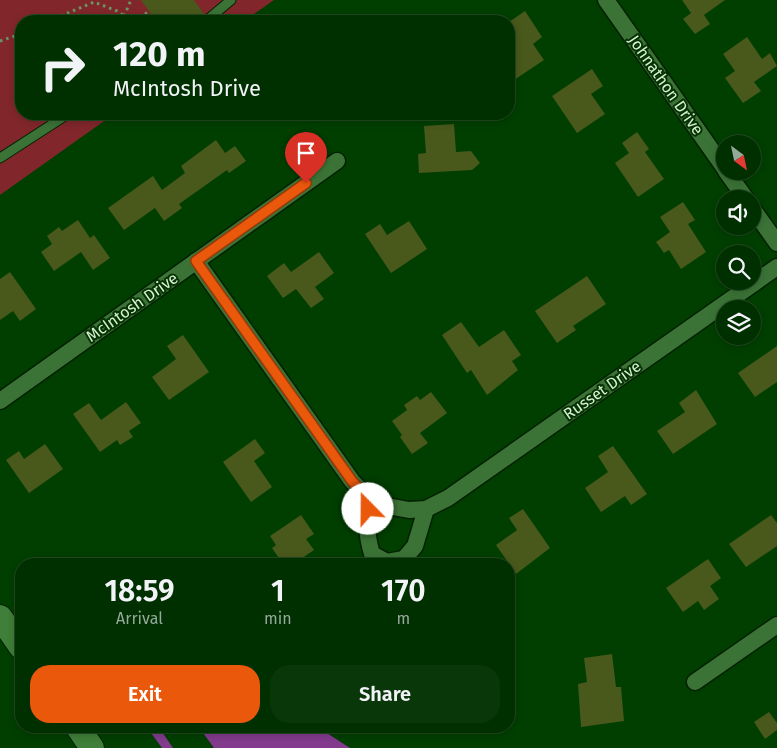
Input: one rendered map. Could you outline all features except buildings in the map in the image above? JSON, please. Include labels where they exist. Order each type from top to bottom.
[{"type":"street","name":"Johnathon Drive","points":[[606,0],[716,156]]},
{"type":"street","name":"McIntosh Drive","points":[[0,401],[337,161]]},
{"type":"street","points":[[761,221],[777,244]]},
{"type":"street","name":"Russet Drive","points":[[196,261],[352,481],[369,499],[382,505],[400,508],[426,508],[448,498],[777,267]]},
{"type":"street","points":[[369,499],[366,519],[367,538],[372,554],[380,558]]},
{"type":"street","points":[[405,558],[414,546],[426,508]]},
{"type":"street","points":[[0,617],[15,639]]},
{"type":"street","points":[[695,682],[777,625]]},
{"type":"street","points":[[82,733],[92,748]]},
{"type":"lane","points":[[213,15],[231,0]]},
{"type":"lane","points":[[0,158],[59,120]]},
{"type":"path","points":[[124,15],[131,0]]},
{"type":"path","points":[[63,15],[94,2],[122,15]]},
{"type":"path","points":[[143,15],[148,12]]},
{"type":"path","points":[[0,41],[15,36]]},
{"type":"shaded area","points":[[0,0],[274,0],[253,15],[15,15],[15,120],[106,120],[0,195]]},
{"type":"shaded area","points":[[151,733],[163,733],[173,748],[162,748]]},
{"type":"shaded area","points":[[203,733],[327,733],[350,748],[214,748]]},
{"type":"route","points":[[306,183],[196,261],[352,481],[369,499],[368,509]]}]
